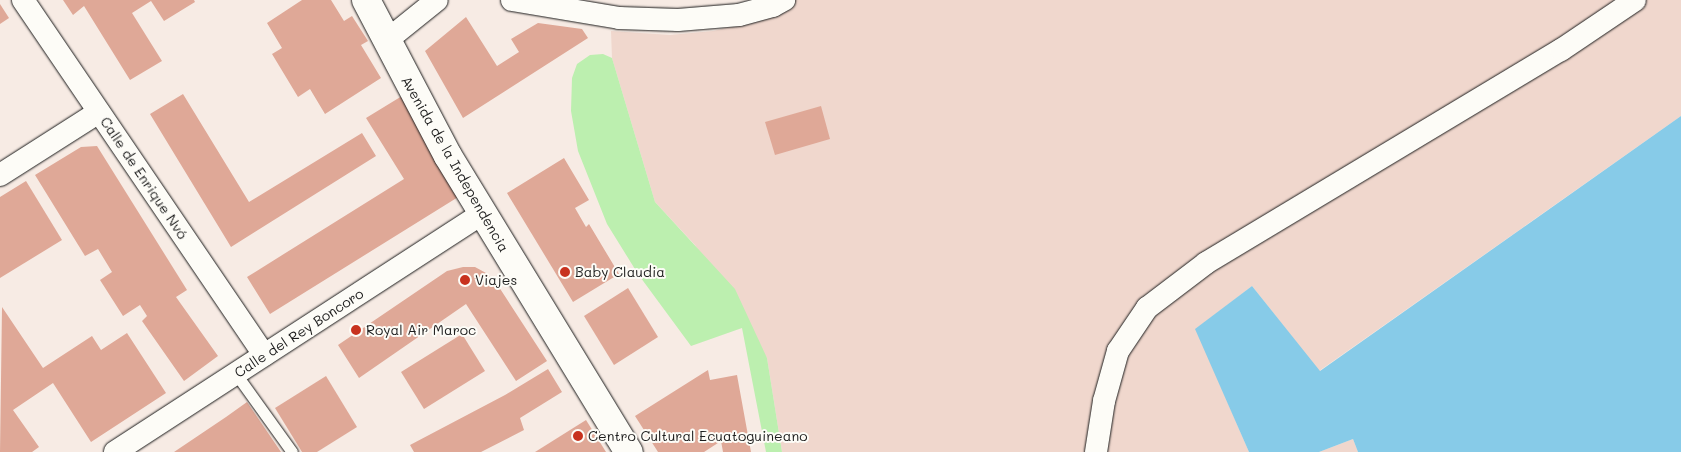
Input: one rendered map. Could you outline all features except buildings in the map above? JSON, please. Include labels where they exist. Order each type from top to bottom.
[{"type":"main road","name":"Avenida de la Independencia","points":[[366,0],[448,156],[629,452]]},
{"type":"street","name":"Calle de Enrique Nvó","points":[[23,0],[264,355]]},
{"type":"street","points":[[386,41],[437,0]]},
{"type":"street","points":[[512,0],[620,18],[678,20],[739,16],[784,0]]},
{"type":"street","points":[[1096,452],[1104,400],[1118,351],[1147,308],[1206,263],[1561,50],[1635,0]]},
{"type":"street","points":[[0,175],[99,112]]},
{"type":"street","name":"Calle del Rey Boncoro","points":[[115,452],[482,214]]},
{"type":"lane","points":[[236,374],[292,452]]},
{"type":"shaded area","points":[[794,0],[1681,0],[1681,116],[1319,371],[1252,286],[1196,329],[1249,452],[782,452],[767,358],[695,245],[655,202],[612,58],[611,31],[670,35],[713,31],[746,23]]},
{"type":"shaded area","points":[[1353,439],[1358,452],[1319,452]]},
{"type":"green space","points":[[603,54],[612,58],[655,202],[735,289],[767,358],[782,452],[766,452],[742,328],[691,346],[638,274],[607,224],[578,151],[571,111],[572,78],[577,64],[590,55]]},
{"type":"water","points":[[1681,116],[1681,452],[1358,452],[1353,439],[1319,452],[1249,452],[1195,329],[1252,286],[1320,371]]},
{"type":"place","name":"Baby Claudia","points":[[565,272]]},
{"type":"place","name":"Viajes","points":[[465,280]]},
{"type":"place","name":"Royal Air Maroc","points":[[356,330]]},
{"type":"place","name":"Centro Cultural Ecuatoguineano","points":[[578,436]]}]
